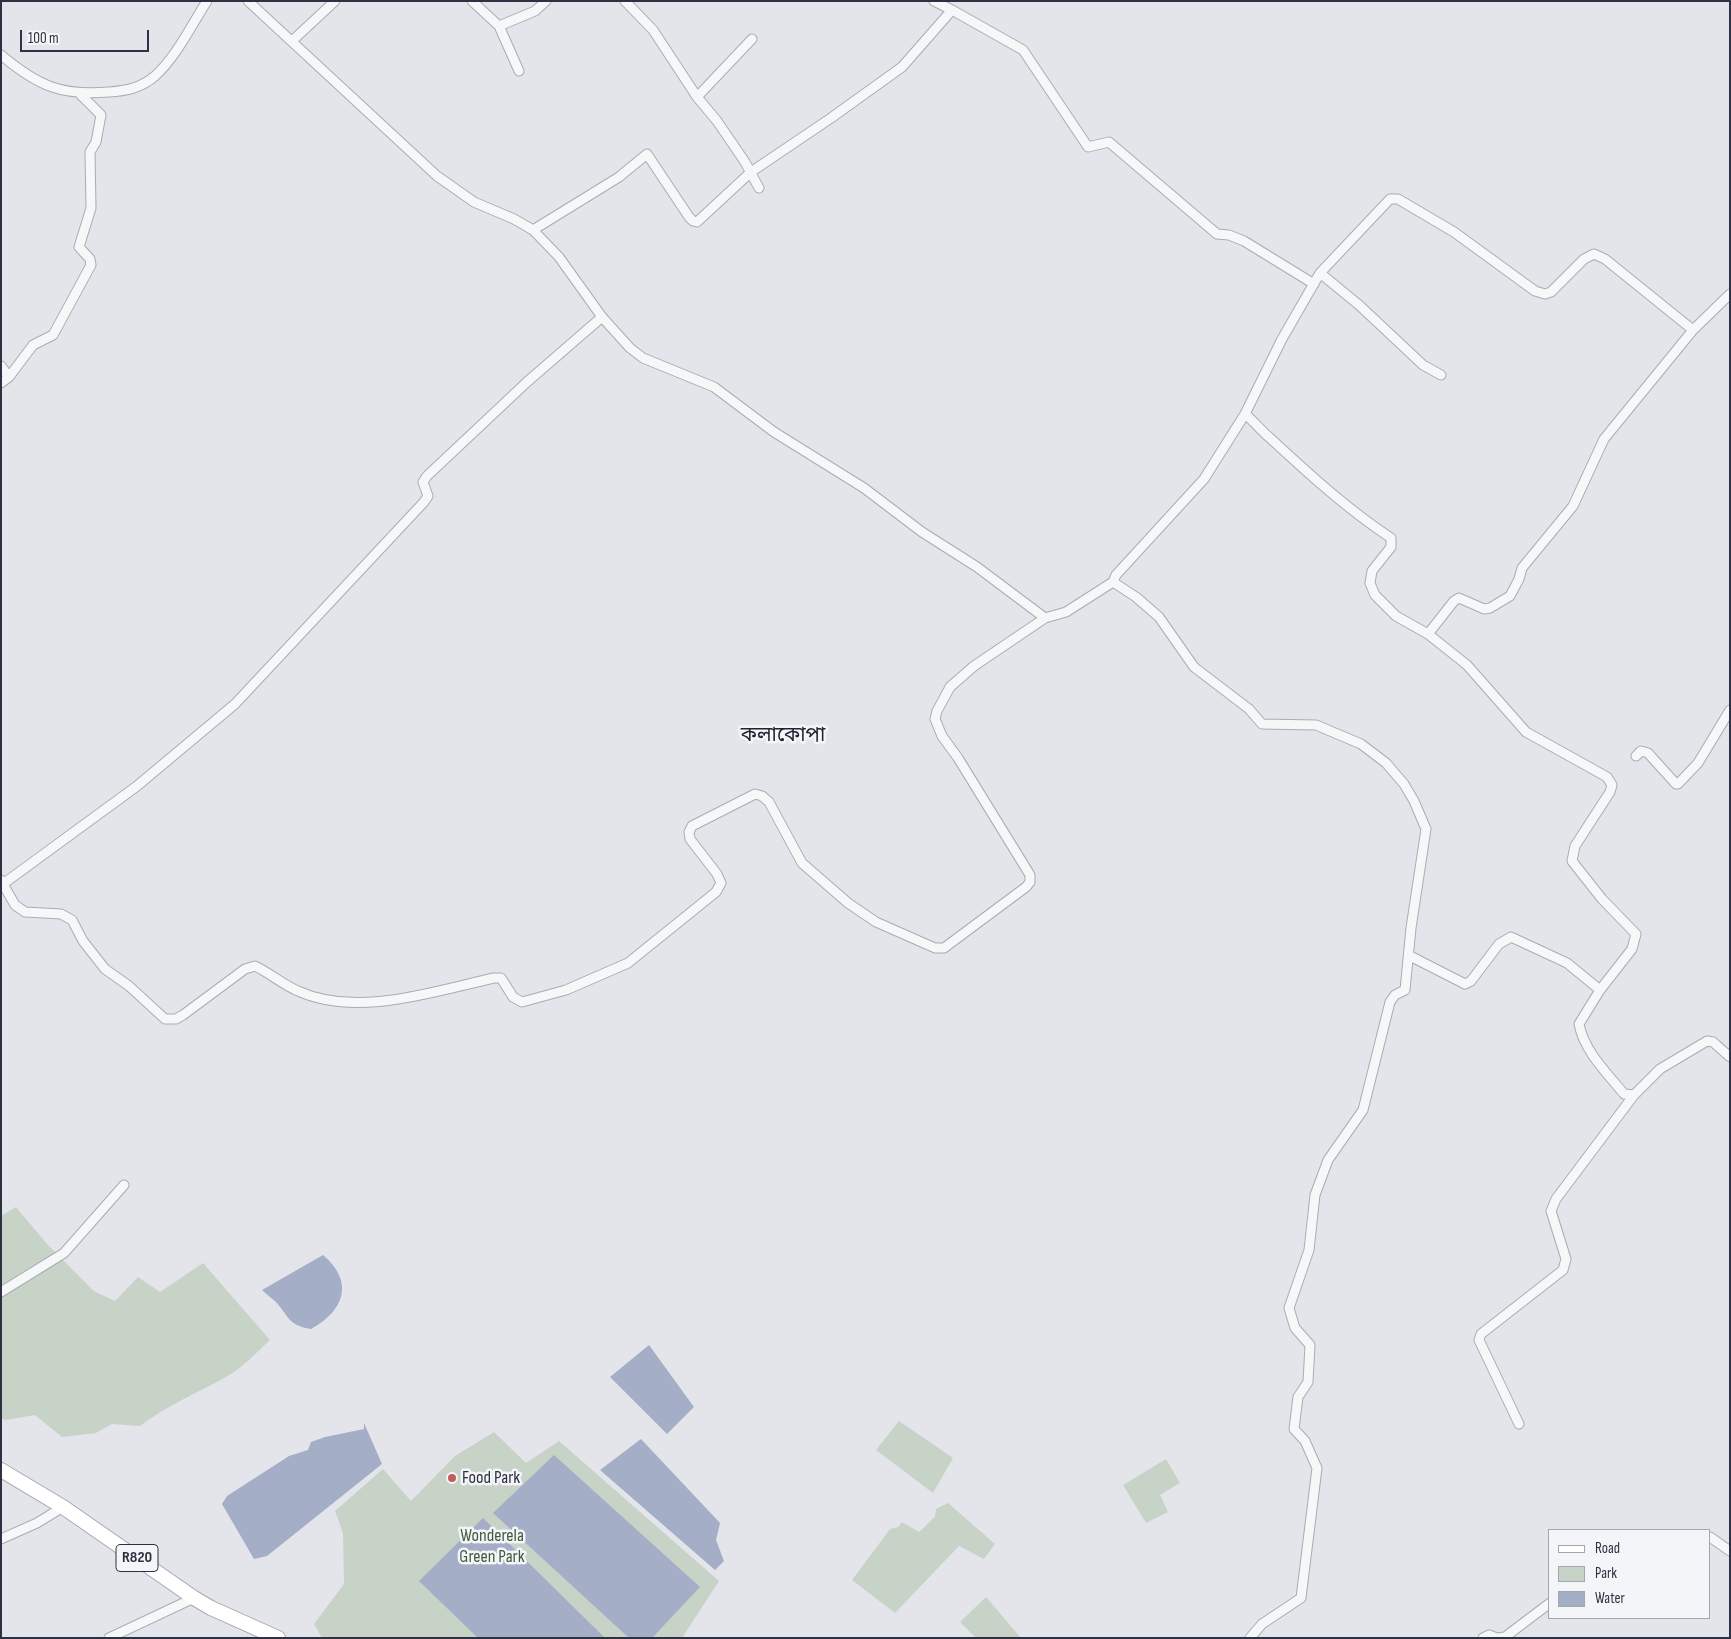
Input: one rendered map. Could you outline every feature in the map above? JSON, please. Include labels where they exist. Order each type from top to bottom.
[{"type":"main road","name":"R820","points":[[1,1470],[63,1508],[210,1608],[278,1638]]},
{"type":"street","points":[[1,55],[45,85],[80,94],[131,90],[153,78],[165,66],[206,1]]},
{"type":"street","points":[[248,1],[437,176],[474,202],[514,218],[533,230],[559,257],[602,317],[630,348],[643,358],[714,388],[774,432],[864,488],[922,532],[977,567],[1045,618]]},
{"type":"street","points":[[292,41],[335,1]]},
{"type":"street","points":[[472,1],[499,26],[519,72]]},
{"type":"street","points":[[499,26],[536,10],[546,1]]},
{"type":"street","points":[[625,1],[653,30],[697,97],[717,121],[760,188]]},
{"type":"street","points":[[934,1],[1023,50],[1088,147],[1109,142],[1216,234],[1229,235],[1244,241],[1314,284]]},
{"type":"street","points":[[533,230],[619,177],[644,154],[650,156],[695,223],[751,172],[831,118],[902,66],[952,10]]},
{"type":"street","points":[[697,97],[752,39]]},
{"type":"street","points":[[1,383],[9,377],[33,345],[54,335],[91,265],[90,259],[79,247],[91,208],[90,152],[96,142],[101,115],[80,94]]},
{"type":"street","points":[[602,317],[528,382],[427,476],[422,482],[428,496],[424,502],[235,704],[137,786],[2,882],[14,906],[25,912],[61,914],[72,920],[104,969],[129,986],[165,1018],[171,1020],[183,1015],[245,969],[254,966],[298,992],[336,1002],[374,1003],[494,978],[501,978],[514,998],[522,1002],[566,990],[628,963],[716,892],[721,883],[717,874],[690,838],[689,832],[692,826],[755,794],[762,796],[769,802],[802,863],[848,903],[876,922],[935,948],[944,948],[1026,887],[1030,882],[1030,875],[964,766],[942,736],[936,719],[937,711],[950,688],[974,666],[1045,618],[1066,612],[1113,582],[1116,575],[1204,479],[1245,414],[1282,339],[1320,273],[1390,199],[1398,199],[1454,232],[1534,291],[1545,294],[1551,292],[1584,259],[1594,254],[1605,259],[1693,330]]},
{"type":"street","points":[[1320,273],[1359,304],[1423,365],[1442,375]]},
{"type":"street","points":[[1428,634],[1454,601],[1459,598],[1484,609],[1490,608],[1510,596],[1522,568],[1574,506],[1604,439],[1693,330],[1730,294]]},
{"type":"street","points":[[1,366],[9,377]]},
{"type":"street","points":[[1245,414],[1342,503],[1391,538],[1391,547],[1372,571],[1370,583],[1375,595],[1396,616],[1428,634],[1468,665],[1526,732],[1607,777],[1612,785],[1610,792],[1575,846],[1572,861],[1602,899],[1636,934],[1632,949],[1600,990],[1579,1024],[1580,1031],[1596,1060],[1624,1094],[1634,1095]]},
{"type":"street","points":[[1113,582],[1136,597],[1159,616],[1194,667],[1249,709],[1262,724],[1316,725],[1361,744],[1386,763],[1404,784],[1426,829],[1411,928],[1406,990],[1394,995],[1390,1002],[1363,1110],[1328,1160],[1314,1195],[1309,1250],[1289,1308],[1295,1328],[1310,1345],[1308,1382],[1298,1398],[1294,1429],[1305,1441],[1317,1468],[1301,1598],[1262,1624],[1250,1638]]},
{"type":"street","points":[[1636,756],[1641,751],[1648,753],[1678,784],[1698,763],[1730,710]]},
{"type":"street","points":[[1410,956],[1465,984],[1471,981],[1499,944],[1511,937],[1567,963],[1600,990]]},
{"type":"street","points":[[1519,1424],[1479,1340],[1480,1334],[1563,1270],[1566,1259],[1551,1211],[1556,1199],[1634,1095],[1660,1069],[1707,1041],[1712,1042],[1730,1057]]},
{"type":"street","points":[[1,1292],[64,1253],[124,1185]]},
{"type":"street","points":[[1,1539],[37,1523],[63,1508]]},
{"type":"street","points":[[1711,1538],[1730,1552]]},
{"type":"street","points":[[109,1638],[194,1598]]},
{"type":"street","points":[[1483,1638],[1489,1635],[1497,1638],[1505,1637],[1548,1605]]},
{"type":"green space","points":[[16,1207],[47,1244],[94,1291],[115,1301],[138,1277],[160,1292],[203,1263],[270,1340],[231,1374],[173,1405],[140,1426],[112,1424],[96,1433],[62,1437],[35,1415],[5,1420],[1,1418],[1,1216]]},
{"type":"green space","points":[[899,1421],[953,1458],[933,1493],[876,1450]]},
{"type":"green space","name":"Wonderela Green Park","points":[[494,1432],[526,1463],[559,1441],[719,1581],[682,1638],[322,1638],[314,1624],[344,1584],[343,1533],[335,1511],[383,1469],[411,1501],[455,1456]]},
{"type":"green space","points":[[1166,1459],[1180,1483],[1160,1495],[1168,1512],[1146,1523],[1123,1485]]},
{"type":"green space","points":[[948,1503],[995,1544],[984,1559],[959,1546],[895,1613],[852,1580],[890,1529],[898,1527],[902,1522],[919,1532],[935,1517],[936,1509]]},
{"type":"green space","points":[[986,1597],[1021,1638],[976,1638],[960,1622]]},
{"type":"water","points":[[323,1255],[333,1265],[339,1275],[342,1286],[341,1295],[338,1305],[331,1314],[311,1329],[294,1323],[277,1303],[262,1290]]},
{"type":"water","points":[[649,1345],[694,1407],[667,1434],[610,1377]]},
{"type":"water","points":[[364,1423],[382,1464],[267,1556],[254,1559],[222,1504],[227,1496],[289,1456],[308,1450],[311,1442],[325,1437],[364,1429]]},
{"type":"water","points":[[641,1439],[720,1523],[716,1540],[724,1561],[715,1570],[600,1470]]},
{"type":"water","points":[[554,1455],[700,1587],[652,1638],[629,1638],[493,1513]]},
{"type":"water","points":[[483,1518],[605,1638],[478,1638],[419,1581]]},
{"type":"place","name":"Food Park","points":[[452,1478]]},
{"type":"district","name":"কলাকোপা","points":[[783,736]]}]
